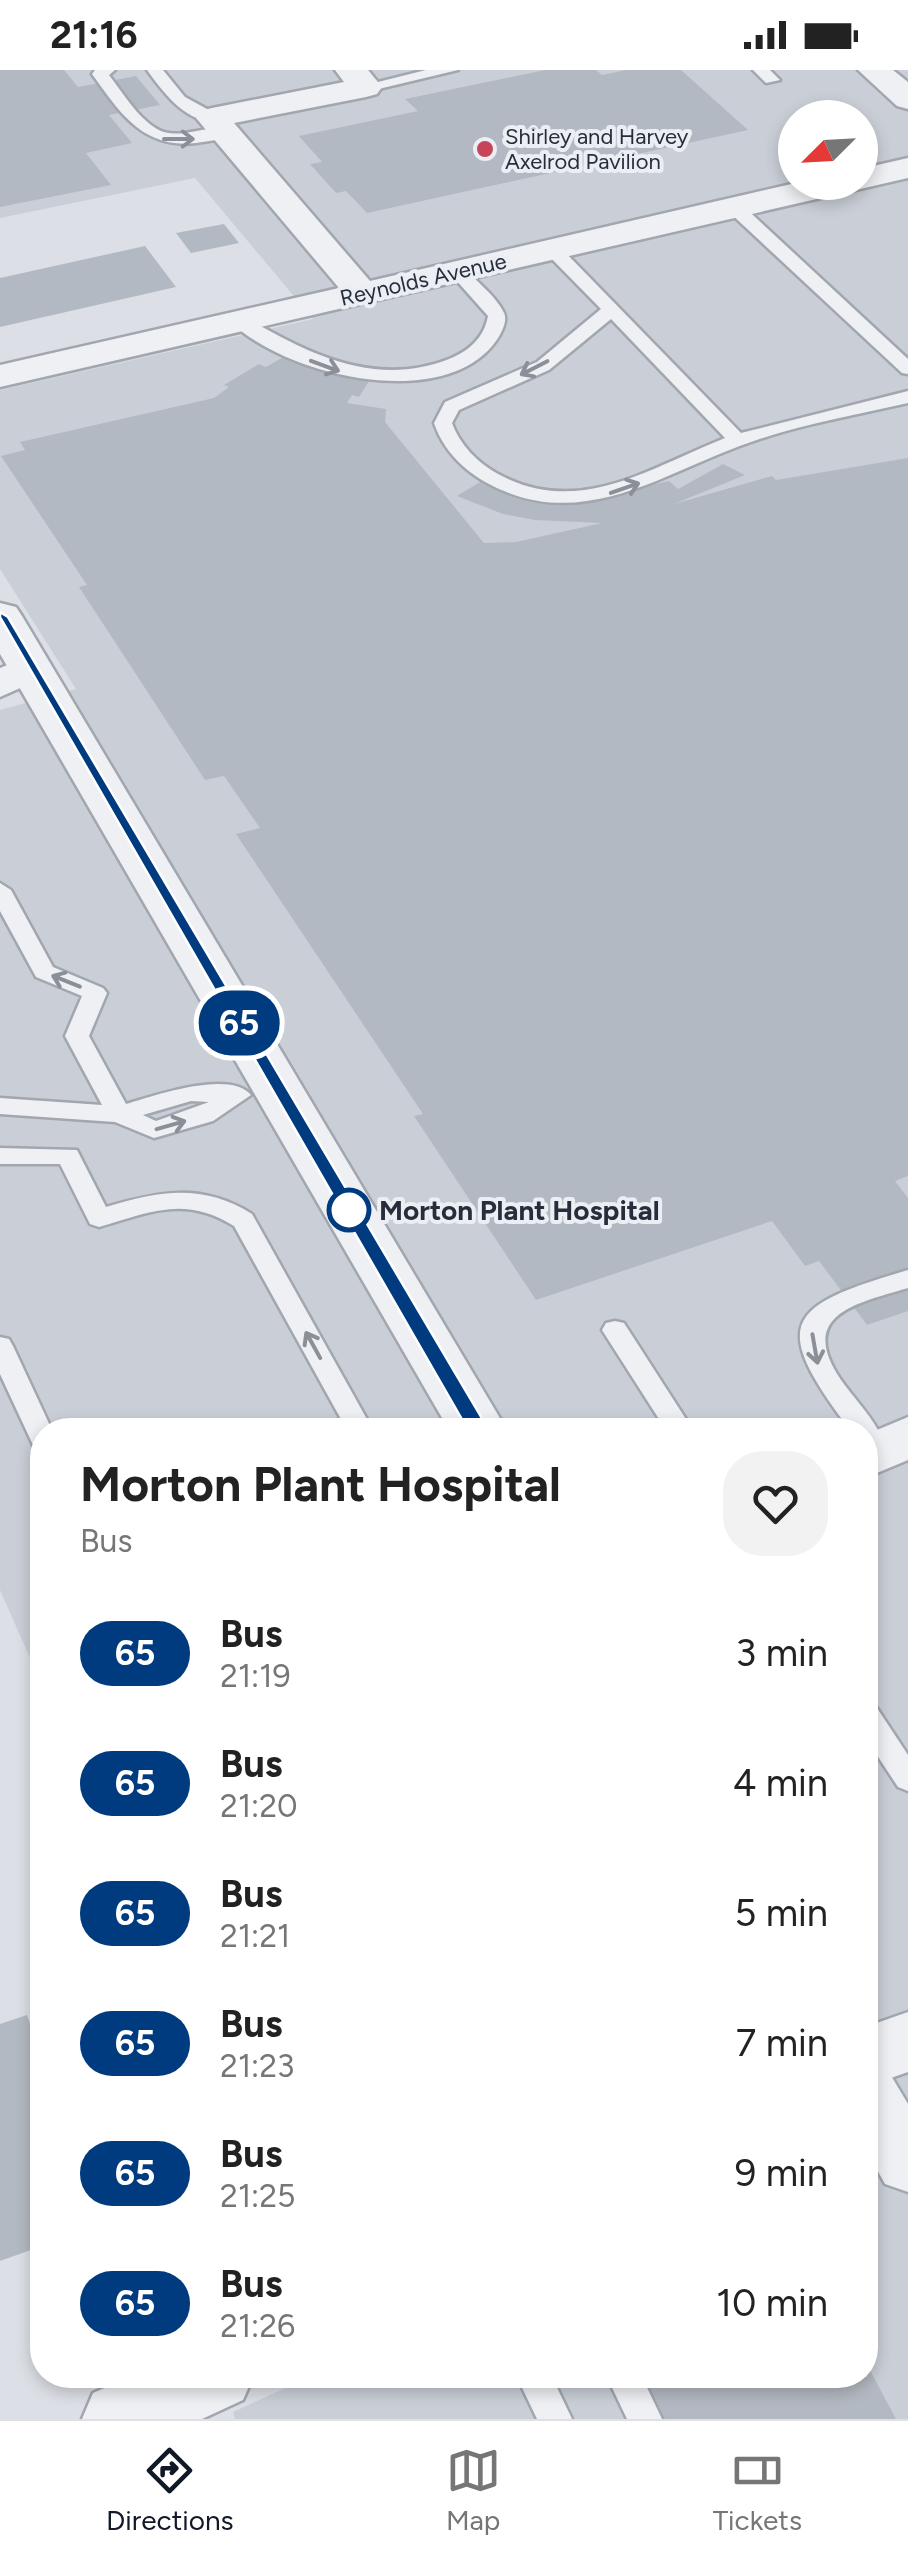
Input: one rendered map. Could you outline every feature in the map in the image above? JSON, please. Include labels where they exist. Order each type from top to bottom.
[{"type":"street","points":[[874,70],[908,99]]},
{"type":"street","points":[[358,78],[219,125],[362,293]]},
{"type":"street","points":[[878,175],[908,168]]},
{"type":"street","name":"Reynolds Avenue","points":[[0,376],[778,198]]},
{"type":"street","points":[[0,616],[10,673],[257,1090],[470,1418]]},
{"type":"street","points":[[878,2052],[908,2042]]},
{"type":"street","points":[[878,2111],[908,2163]]},
{"type":"street","points":[[119,2419],[188,2388]]},
{"type":"lane","points":[[107,70],[100,74],[152,137],[180,142],[219,125]]},
{"type":"lane","points":[[155,70],[180,100],[219,125]]},
{"type":"lane","points":[[358,78],[450,70]]},
{"type":"lane","points":[[735,208],[908,369]]},
{"type":"lane","points":[[552,250],[738,440]]},
{"type":"lane","points":[[239,321],[294,354],[342,372],[380,379],[410,377],[478,352],[495,333],[497,315],[457,271]]},
{"type":"lane","points":[[612,310],[543,366],[452,406],[443,423],[447,438],[502,486],[532,497],[592,498],[633,486],[738,440],[908,397]]},
{"type":"lane","points":[[0,890],[44,972],[95,993],[77,1036],[119,1114]]},
{"type":"lane","points":[[0,1106],[119,1114],[154,1130],[206,1115],[257,1090]]},
{"type":"lane","points":[[78,1112],[68,1156],[99,1218],[164,1199],[191,1197],[224,1206],[244,1220],[353,1418]]},
{"type":"lane","points":[[0,1156],[68,1156]]},
{"type":"lane","points":[[859,1418],[813,1358],[812,1329],[828,1308],[908,1279]]},
{"type":"lane","points":[[615,1330],[672,1418]]},
{"type":"lane","points":[[0,1346],[33,1418]]},
{"type":"lane","points":[[878,1733],[908,1779]]},
{"type":"lane","points":[[540,2388],[555,2419]]},
{"type":"lane","points":[[630,2388],[646,2419]]},
{"type":"shaded area","name":"Morton Plant Hospital","points":[[0,70],[908,70],[908,2419],[235,2419],[233,2412],[286,2388],[878,2388],[878,1418],[30,1418],[30,1658],[0,1590],[0,710],[76,689],[0,569],[0,390],[313,319],[195,178],[0,218]]},
{"type":"building","points":[[0,70],[64,70],[78,87],[136,76],[160,105],[109,115],[132,143],[86,153],[111,185],[0,207]]},
{"type":"building","name":"Shirley and Harvey Axelrod Pavilion","points":[[545,70],[596,70],[602,75],[626,70],[681,70],[748,130],[367,213],[346,191],[336,193],[310,164],[322,162],[299,136],[418,111],[405,99]]},
{"type":"building","points":[[224,224],[239,243],[191,253],[176,233]]},
{"type":"building","points":[[145,246],[176,287],[0,327],[0,278]]},
{"type":"building","name":"Morton Plant Hospital","points":[[287,355],[313,367],[369,381],[359,397],[352,395],[347,403],[386,409],[385,422],[484,543],[516,542],[602,523],[535,520],[503,514],[457,496],[490,476],[538,491],[611,494],[669,481],[678,489],[723,464],[745,475],[674,504],[772,476],[776,480],[908,458],[908,1176],[895,1181],[908,1198],[908,1311],[867,1325],[819,1261],[805,1266],[772,1221],[536,1300],[414,1116],[423,1114],[236,834],[260,828],[224,776],[205,780],[79,587],[87,585],[1,456],[25,450],[20,442],[214,398],[229,387],[224,385],[259,364],[266,367]]},
{"type":"building","points":[[27,2015],[30,2024],[30,2250],[0,2261],[0,2024]]},
{"type":"building","points":[[878,2385],[896,2419],[662,2419],[647,2388]]},
{"type":"bus line","name":"65","points":[[0,617],[472,1418]]},
{"type":"place","name":"Shirley and Harvey Axelrod Pavilion","points":[[485,149]]},
{"type":"place","name":"Morton Plant Hospital","points":[[349,1210]]}]
